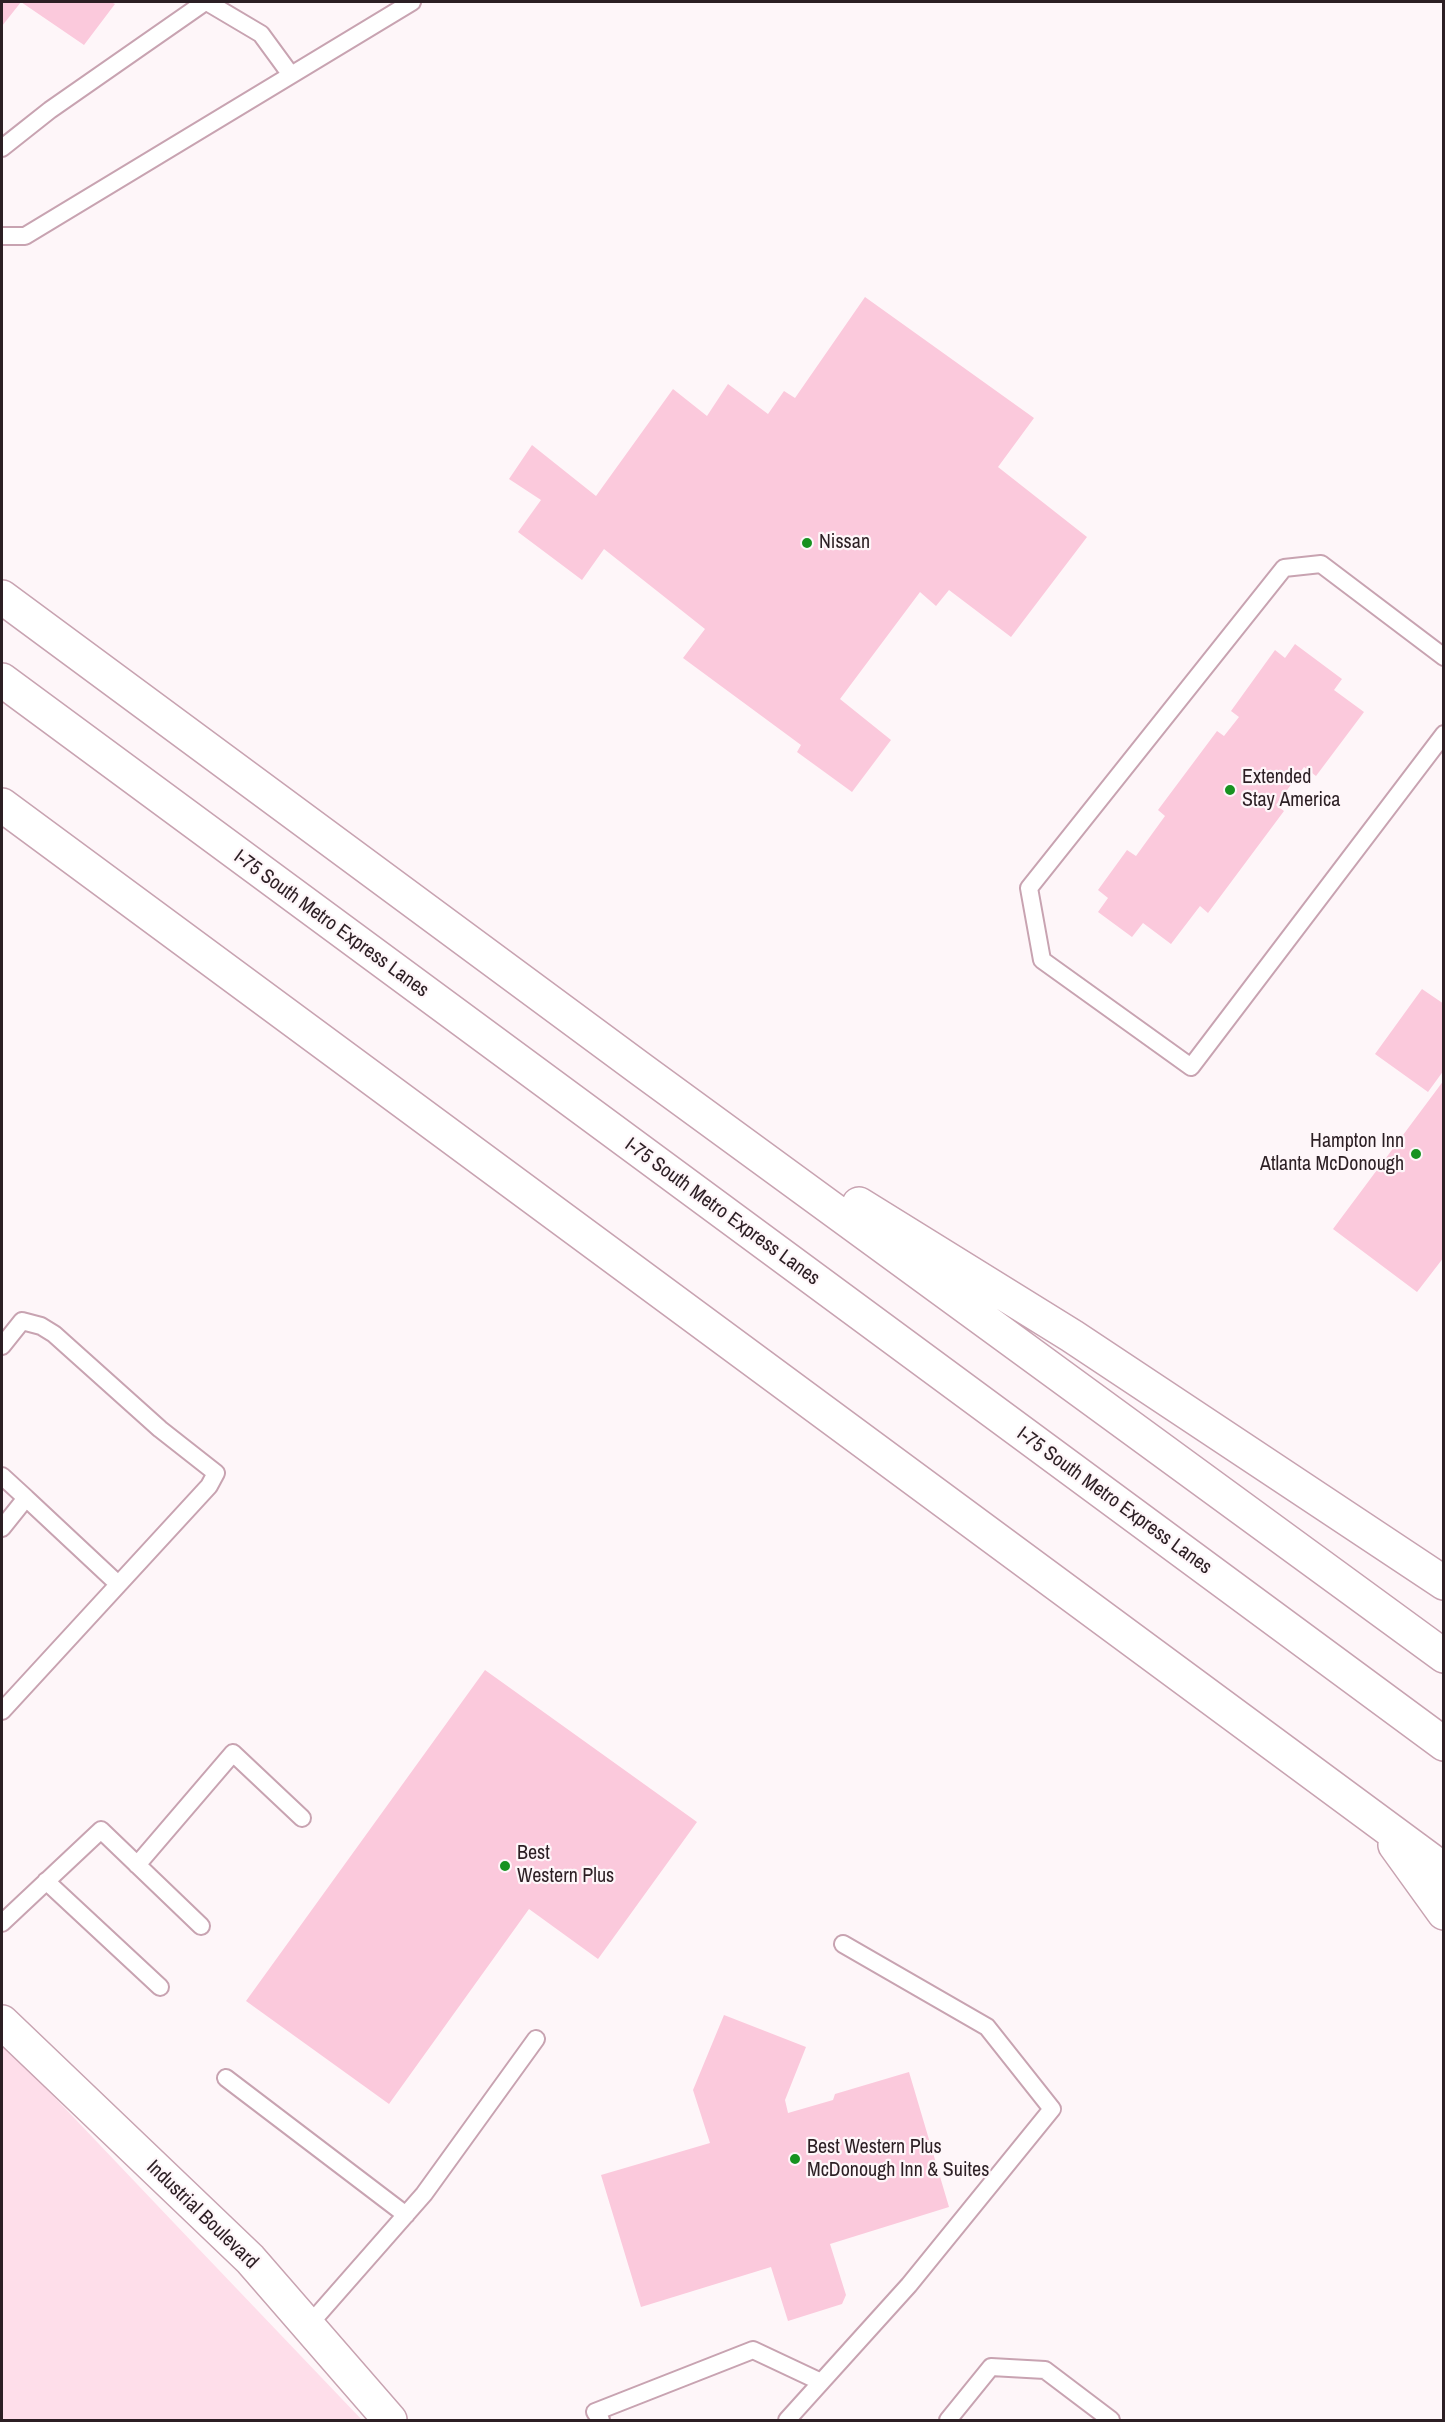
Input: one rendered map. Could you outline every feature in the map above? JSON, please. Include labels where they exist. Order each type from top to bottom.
[{"type":"main road","points":[[2,597],[642,1070],[1443,1656]]},
{"type":"main road","name":"I-75 South Metro Express Lanes","points":[[2,680],[1443,1744]]},
{"type":"main road","points":[[2,805],[1443,1870]]},
{"type":"main road","points":[[642,1070],[1072,1336],[1443,1583]]},
{"type":"main road","points":[[1376,1820],[1443,1913]]},
{"type":"main road","name":"Industrial Boulevard","points":[[2,2022],[250,2259],[390,2421]]},
{"type":"lane","points":[[2,148],[50,110],[206,2],[261,34],[291,75]]},
{"type":"lane","points":[[2,236],[25,236],[412,2]]},
{"type":"lane","points":[[1443,657],[1321,564],[1284,568],[1029,888],[1042,960],[1191,1067],[1443,734]]},
{"type":"lane","points":[[2,1346],[22,1322],[41,1326],[54,1334],[160,1429],[216,1473],[209,1486],[2,1711]]},
{"type":"lane","points":[[2,1476],[118,1584]]},
{"type":"lane","points":[[2,1528],[26,1498]]},
{"type":"lane","points":[[137,1865],[233,1753],[302,1818]]},
{"type":"lane","points":[[2,1923],[101,1830],[201,1926]]},
{"type":"lane","points":[[46,1881],[160,1988]]},
{"type":"lane","points":[[787,2421],[909,2285],[1052,2109],[987,2027],[843,1944]]},
{"type":"lane","points":[[308,2326],[424,2194],[536,2039]]},
{"type":"lane","points":[[226,2078],[406,2215]]},
{"type":"lane","points":[[601,2421],[595,2412],[753,2350],[821,2382]]},
{"type":"lane","points":[[948,2421],[991,2367],[1045,2370],[1111,2421]]},
{"type":"shaded area","points":[[2,2042],[175,2224],[362,2420],[2,2420]]},
{"type":"building","points":[[2,2],[21,2],[2,26]]},
{"type":"building","points":[[21,2],[111,2],[115,4],[84,45]]},
{"type":"building","name":"Nissan","points":[[865,297],[1034,418],[998,467],[1087,537],[1011,637],[949,590],[936,606],[920,592],[840,699],[891,740],[852,792],[797,752],[801,745],[683,658],[705,629],[604,549],[582,580],[518,532],[541,500],[509,479],[532,445],[596,496],[673,389],[707,416],[728,384],[768,414],[784,391],[795,398]]},
{"type":"building","name":"Extended Stay America","points":[[1295,644],[1342,679],[1334,690],[1364,712],[1316,776],[1304,767],[1276,805],[1284,811],[1208,913],[1200,906],[1171,944],[1143,923],[1132,937],[1098,912],[1108,898],[1098,890],[1127,850],[1136,856],[1165,816],[1158,810],[1217,731],[1224,736],[1239,717],[1231,711],[1275,650],[1285,658]]},
{"type":"building","points":[[1422,989],[1444,1004],[1444,1070],[1428,1092],[1375,1054]]},
{"type":"building","name":"Hampton Inn Atlanta McDonough","points":[[1444,1080],[1444,1257],[1417,1292],[1333,1229]]},
{"type":"building","name":"Best Western Plus","points":[[485,1670],[697,1822],[598,1959],[529,1909],[389,2104],[246,2001]]},
{"type":"building","name":"Best Western Plus McDonough Inn & Suites","points":[[724,2015],[806,2047],[785,2100],[788,2113],[833,2100],[835,2094],[909,2072],[949,2207],[830,2244],[846,2295],[842,2304],[788,2321],[771,2267],[641,2307],[601,2175],[710,2143],[693,2090]]},
{"type":"place","name":"Nissan","points":[[807,543]]},
{"type":"place","name":"Extended Stay America","points":[[1230,790]]},
{"type":"place","name":"Hampton Inn Atlanta McDonough","points":[[1416,1154]]},
{"type":"place","name":"Best Western Plus","points":[[505,1866]]},
{"type":"place","name":"Best Western Plus McDonough Inn & Suites","points":[[795,2159]]}]
